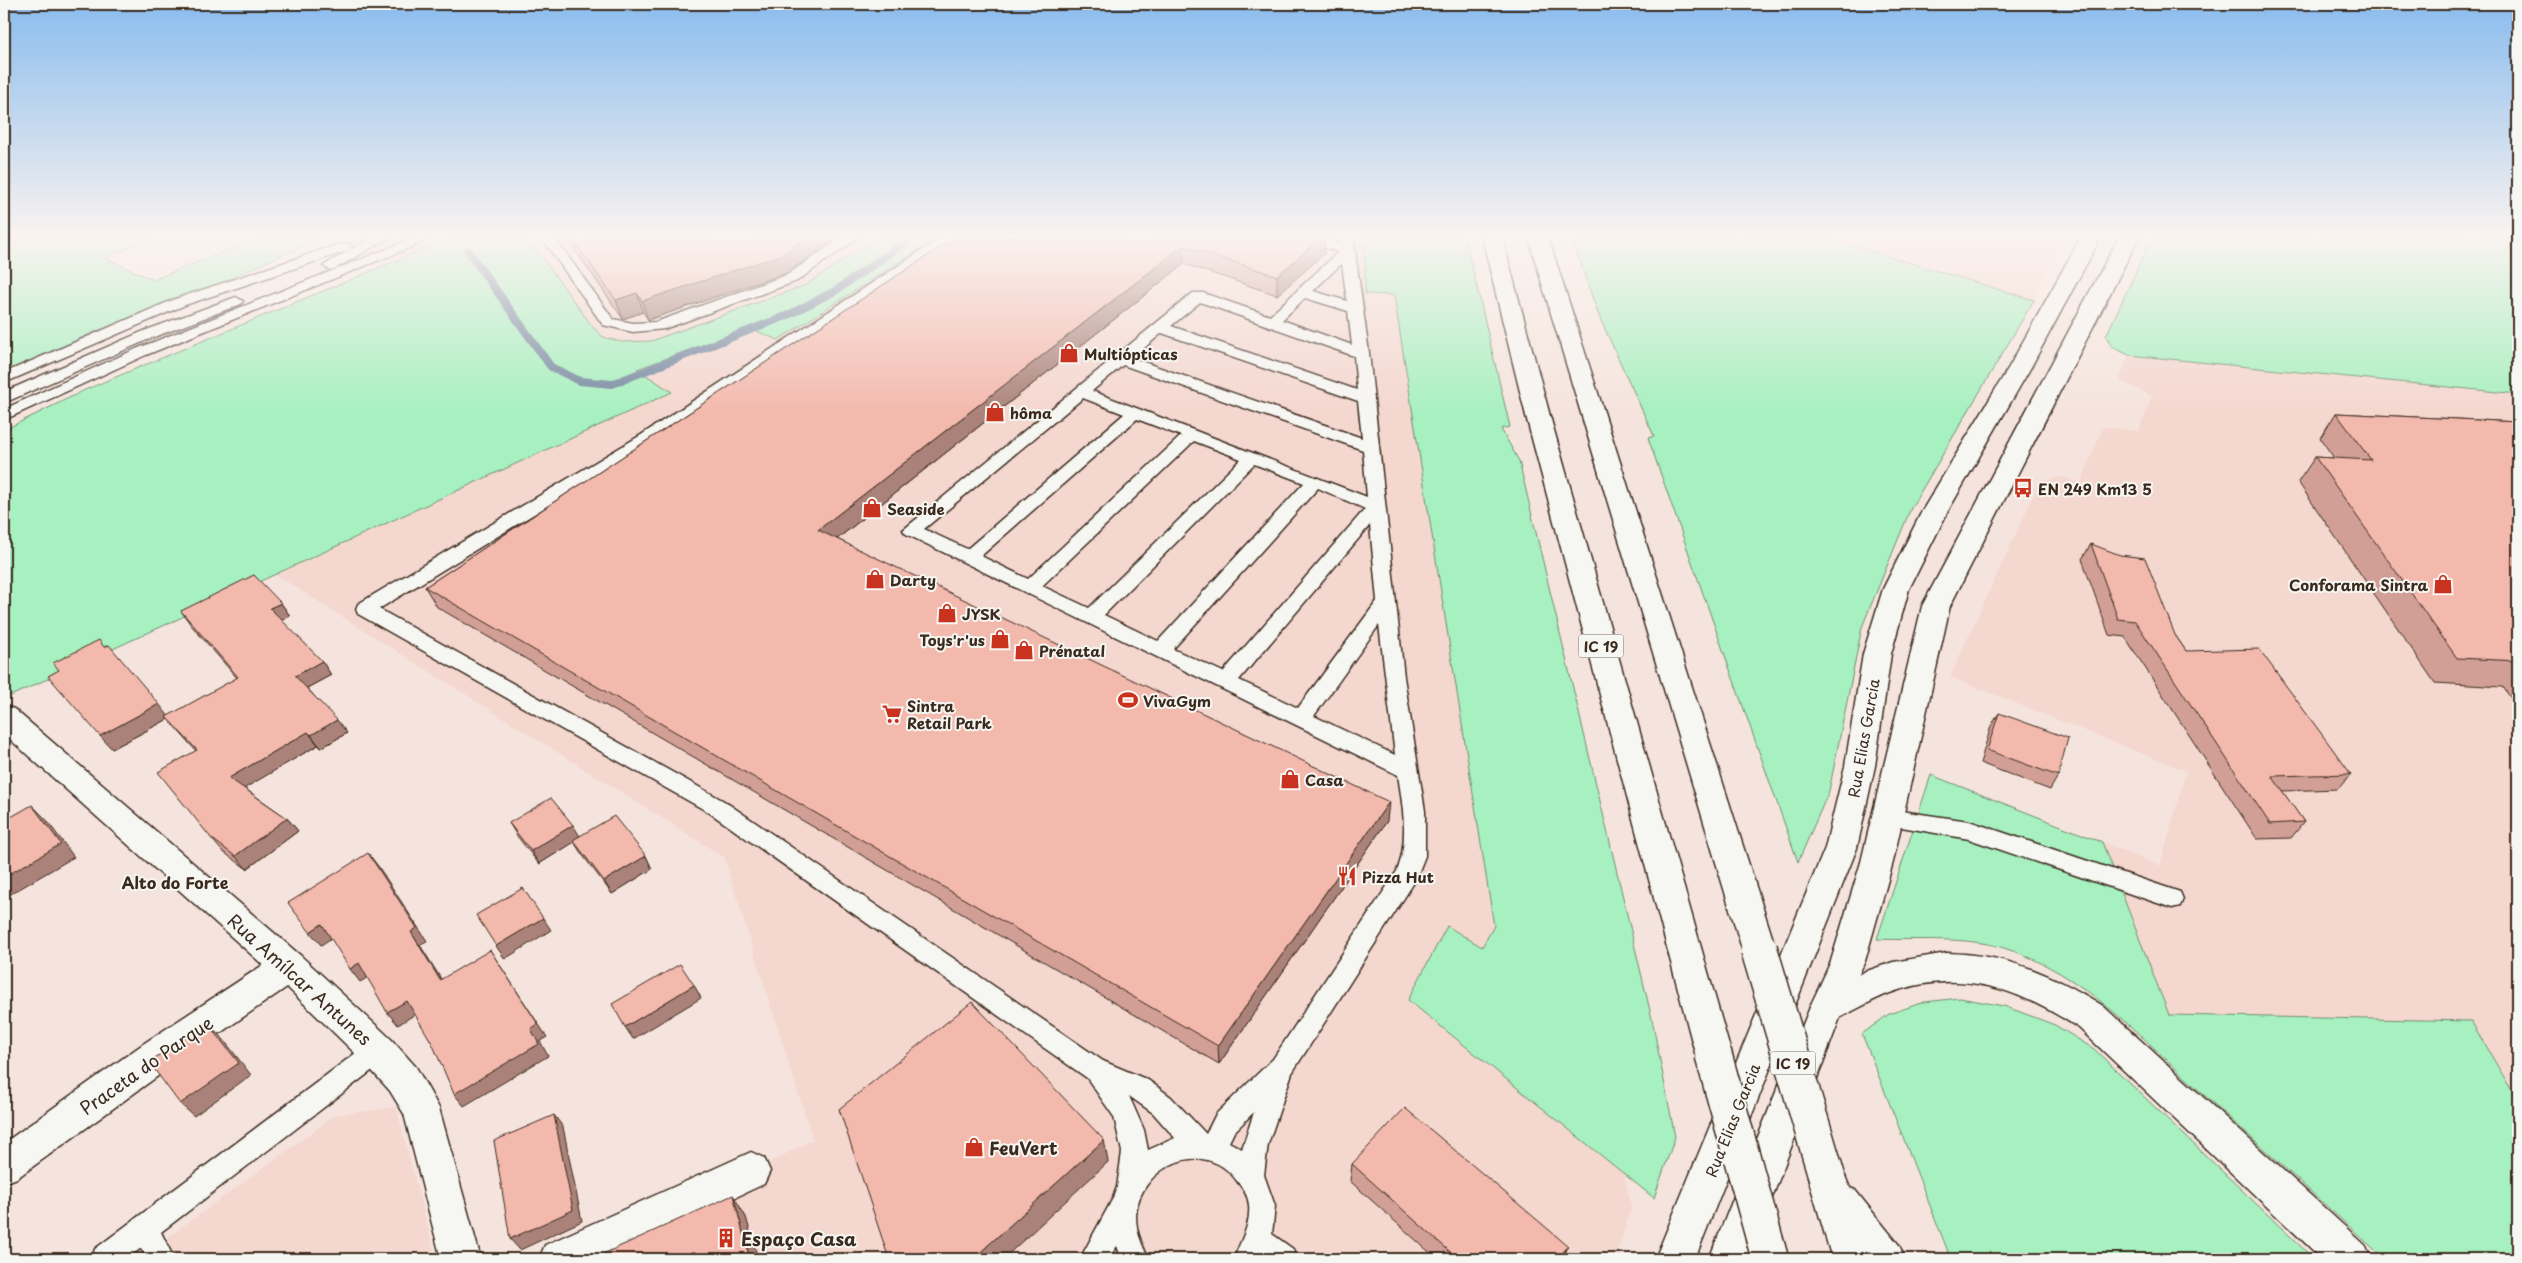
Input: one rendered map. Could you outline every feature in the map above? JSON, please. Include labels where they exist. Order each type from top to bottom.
[{"type":"main road","name":"IC 19","points":[[1507,296],[1543,435],[1770,1259]]},
{"type":"main road","name":"IC 19","points":[[1556,296],[1759,950],[1852,1259]]},
{"type":"main road","name":"Rua Elias Garcia","points":[[1675,1259],[1841,848],[1860,766],[1877,654],[1896,589],[1935,511],[2020,367],[2059,296]]},
{"type":"main road","points":[[1729,1259],[1827,1007],[1848,961],[1877,862],[1936,606],[2098,296]]},
{"type":"main road","name":"Rua Amílcar Antunes","points":[[4,717],[289,967],[378,1051],[403,1079],[421,1108],[461,1259]]},
{"type":"main road","points":[[1827,1007],[1892,977],[1943,966],[1984,968],[2012,976],[2058,995],[2091,1017],[2351,1259]]},
{"type":"main road","name":"Praceta do Parque","points":[[4,1165],[164,1051],[289,967]]},
{"type":"main road","points":[[559,1259],[751,1171]]},
{"type":"main road","points":[[1829,1184],[1885,1259]]},
{"type":"lane","points":[[4,378],[196,296]]},
{"type":"lane","points":[[149,334],[193,310],[225,296]]},
{"type":"lane","points":[[4,398],[149,334],[250,296]]},
{"type":"lane","points":[[4,415],[141,352],[283,296]]},
{"type":"lane","points":[[589,296],[608,322],[621,328],[640,329],[659,326],[742,296]]},
{"type":"lane","points":[[864,296],[647,438],[365,609],[716,808],[1094,1069],[1139,1088],[1162,1105],[1206,1146],[1234,1157],[1252,1175],[1260,1195],[1262,1218],[1252,1250],[1283,1259]]},
{"type":"lane","points":[[1361,353],[1198,296],[912,530],[1409,771]]},
{"type":"lane","points":[[1272,322],[1300,296]]},
{"type":"lane","points":[[1313,296],[1355,308]]},
{"type":"lane","points":[[1093,1259],[1115,1224],[1126,1196],[1141,1169],[1158,1155],[1178,1147],[1206,1146],[1225,1123],[1282,1067],[1407,875],[1414,856],[1415,831],[1409,771],[1394,677],[1353,296]]},
{"type":"lane","points":[[1160,327],[1365,398]]},
{"type":"lane","points":[[1121,359],[1371,447]]},
{"type":"lane","points":[[1080,392],[1315,481],[1376,507]]},
{"type":"lane","points":[[969,557],[1136,412]]},
{"type":"lane","points":[[1030,587],[1192,434]]},
{"type":"lane","points":[[1091,617],[1252,457]]},
{"type":"lane","points":[[1161,650],[1315,481]]},
{"type":"lane","points":[[1226,682],[1376,507]]},
{"type":"lane","points":[[1301,718],[1386,602]]},
{"type":"lane","points":[[1887,817],[1969,830],[2172,898]]},
{"type":"lane","points":[[105,1259],[378,1051]]},
{"type":"lane","points":[[1252,1175],[1255,1144],[1282,1067]]},
{"type":"lane","points":[[1094,1069],[1115,1094],[1130,1124],[1135,1153],[1122,1223],[1126,1242],[1135,1259]]},
{"type":"lane","points":[[145,1229],[161,1259]]},
{"type":"shaded area","points":[[437,296],[1438,296],[1631,1208],[1615,1259],[579,1259],[813,1140],[724,857],[276,575],[635,409]]},
{"type":"shaded area","points":[[2020,296],[2036,296],[2034,300]]},
{"type":"shaded area","points":[[2125,296],[2518,296],[2518,1101],[2471,1021],[2168,1015],[2102,842],[2160,866],[2186,771],[1950,677],[2040,481],[2062,477],[2081,483],[2103,427],[2139,431],[2152,396],[2121,381],[2120,378],[2129,355],[2112,347],[2106,336]]},
{"type":"shaded area","points":[[396,1107],[436,1259],[138,1259],[336,1115]]},
{"type":"green space","points":[[4,296],[188,296],[97,331],[4,372]]},
{"type":"green space","points":[[311,296],[570,296],[592,326],[603,337],[621,342],[651,341],[776,296],[846,296],[778,340],[749,328],[637,369],[672,392],[4,699],[4,430],[87,389]]},
{"type":"green space","points":[[1394,296],[1479,296],[1510,427],[1501,429],[1519,461],[1652,1019],[1675,1137],[1654,1198],[1408,1000],[1447,926],[1482,947],[1494,926]]},
{"type":"green space","points":[[1592,296],[2020,296],[2034,300],[1911,508],[1862,627],[1829,791],[1798,862],[1648,438],[1654,436],[1599,316]]},
{"type":"green space","points":[[2125,296],[2518,296],[2518,394],[2129,355],[2112,347],[2106,336]]},
{"type":"green space","points":[[1931,775],[2102,842],[2169,1015],[2471,1021],[2518,1101],[2518,1259],[2385,1259],[2135,1030],[2060,973],[2033,959],[1989,944],[1957,940],[1877,939]]},
{"type":"green space","points":[[1960,998],[2004,1006],[2055,1025],[2094,1049],[2314,1259],[1951,1259],[1862,1034],[1889,1014],[1924,1002]]},
{"type":"building","points":[[613,296],[628,296],[616,300]]},
{"type":"building","points":[[639,296],[657,296],[642,301]]},
{"type":"building","name":"Sintra Retail Park","points":[[867,296],[1119,296],[818,530],[1389,802],[1218,1046],[425,587]]},
{"type":"building","name":"Conforama Sintra","points":[[2336,413],[2518,422],[2518,661],[2457,658],[2315,457],[2371,460]]},
{"type":"building","points":[[2091,544],[2120,555],[2145,558],[2175,635],[2186,651],[2259,649],[2351,774],[2272,776],[2304,822],[2270,824],[2135,621],[2118,619]]},
{"type":"building","points":[[254,575],[281,603],[270,608],[322,661],[295,676],[337,720],[311,735],[308,732],[229,778],[287,818],[235,856],[211,838],[158,772],[197,750],[166,717],[238,677],[181,611]]},
{"type":"building","points":[[99,640],[104,647],[109,645],[159,704],[100,736],[48,676],[59,670],[53,663]]},
{"type":"building","points":[[1999,713],[2068,738],[2058,776],[1987,750]]},
{"type":"building","points":[[551,798],[573,825],[531,851],[509,823]]},
{"type":"building","points":[[32,805],[61,844],[4,877],[4,821]]},
{"type":"building","points":[[614,816],[646,856],[604,881],[573,840]]},
{"type":"building","points":[[368,853],[417,928],[411,932],[440,980],[490,950],[538,1024],[531,1029],[539,1044],[454,1094],[432,1043],[407,1001],[387,1012],[359,963],[350,969],[322,924],[310,932],[288,903]]},
{"type":"building","points":[[523,888],[543,918],[496,946],[476,915]]},
{"type":"building","points":[[680,964],[694,985],[625,1027],[612,1004]]},
{"type":"building","name":"FeuVert","points":[[972,1002],[1104,1140],[973,1259],[889,1259],[839,1109]]},
{"type":"building","points":[[207,1023],[239,1063],[180,1104],[149,1062]]},
{"type":"building","points":[[1405,1108],[1568,1246],[1558,1259],[1458,1259],[1352,1164]]},
{"type":"building","points":[[554,1115],[573,1210],[510,1239],[494,1141]]},
{"type":"building","points":[[733,1195],[750,1259],[592,1259]]},
{"type":"waterway","points":[[500,296],[551,367],[580,381],[612,384],[786,316],[825,296]]},
{"type":"place","name":"Multiópticas","points":[[1069,353]]},
{"type":"place","name":"hôma","points":[[995,412]]},
{"type":"place","name":"EN 249 Km13 5","points":[[2023,488]]},
{"type":"place","name":"Seaside","points":[[872,508]]},
{"type":"place","name":"Darty","points":[[875,579]]},
{"type":"place","name":"Conforama Sintra","points":[[2443,584]]},
{"type":"place","name":"JYSK","points":[[947,613]]},
{"type":"place","name":"Toys'r'us","points":[[1000,639]]},
{"type":"place","name":"Prénatal","points":[[1024,650]]},
{"type":"place","name":"VivaGym","points":[[1128,700]]},
{"type":"place","name":"Sintra Retail Park","points":[[892,714]]},
{"type":"place","name":"Casa","points":[[1290,779]]},
{"type":"place","name":"Pizza Hut","points":[[1347,876]]},
{"type":"place","name":"FeuVert","points":[[974,1147]]},
{"type":"place","name":"Espaço Casa","points":[[726,1238]]},
{"type":"district","name":"Alto do Forte","points":[[175,882]]}]
